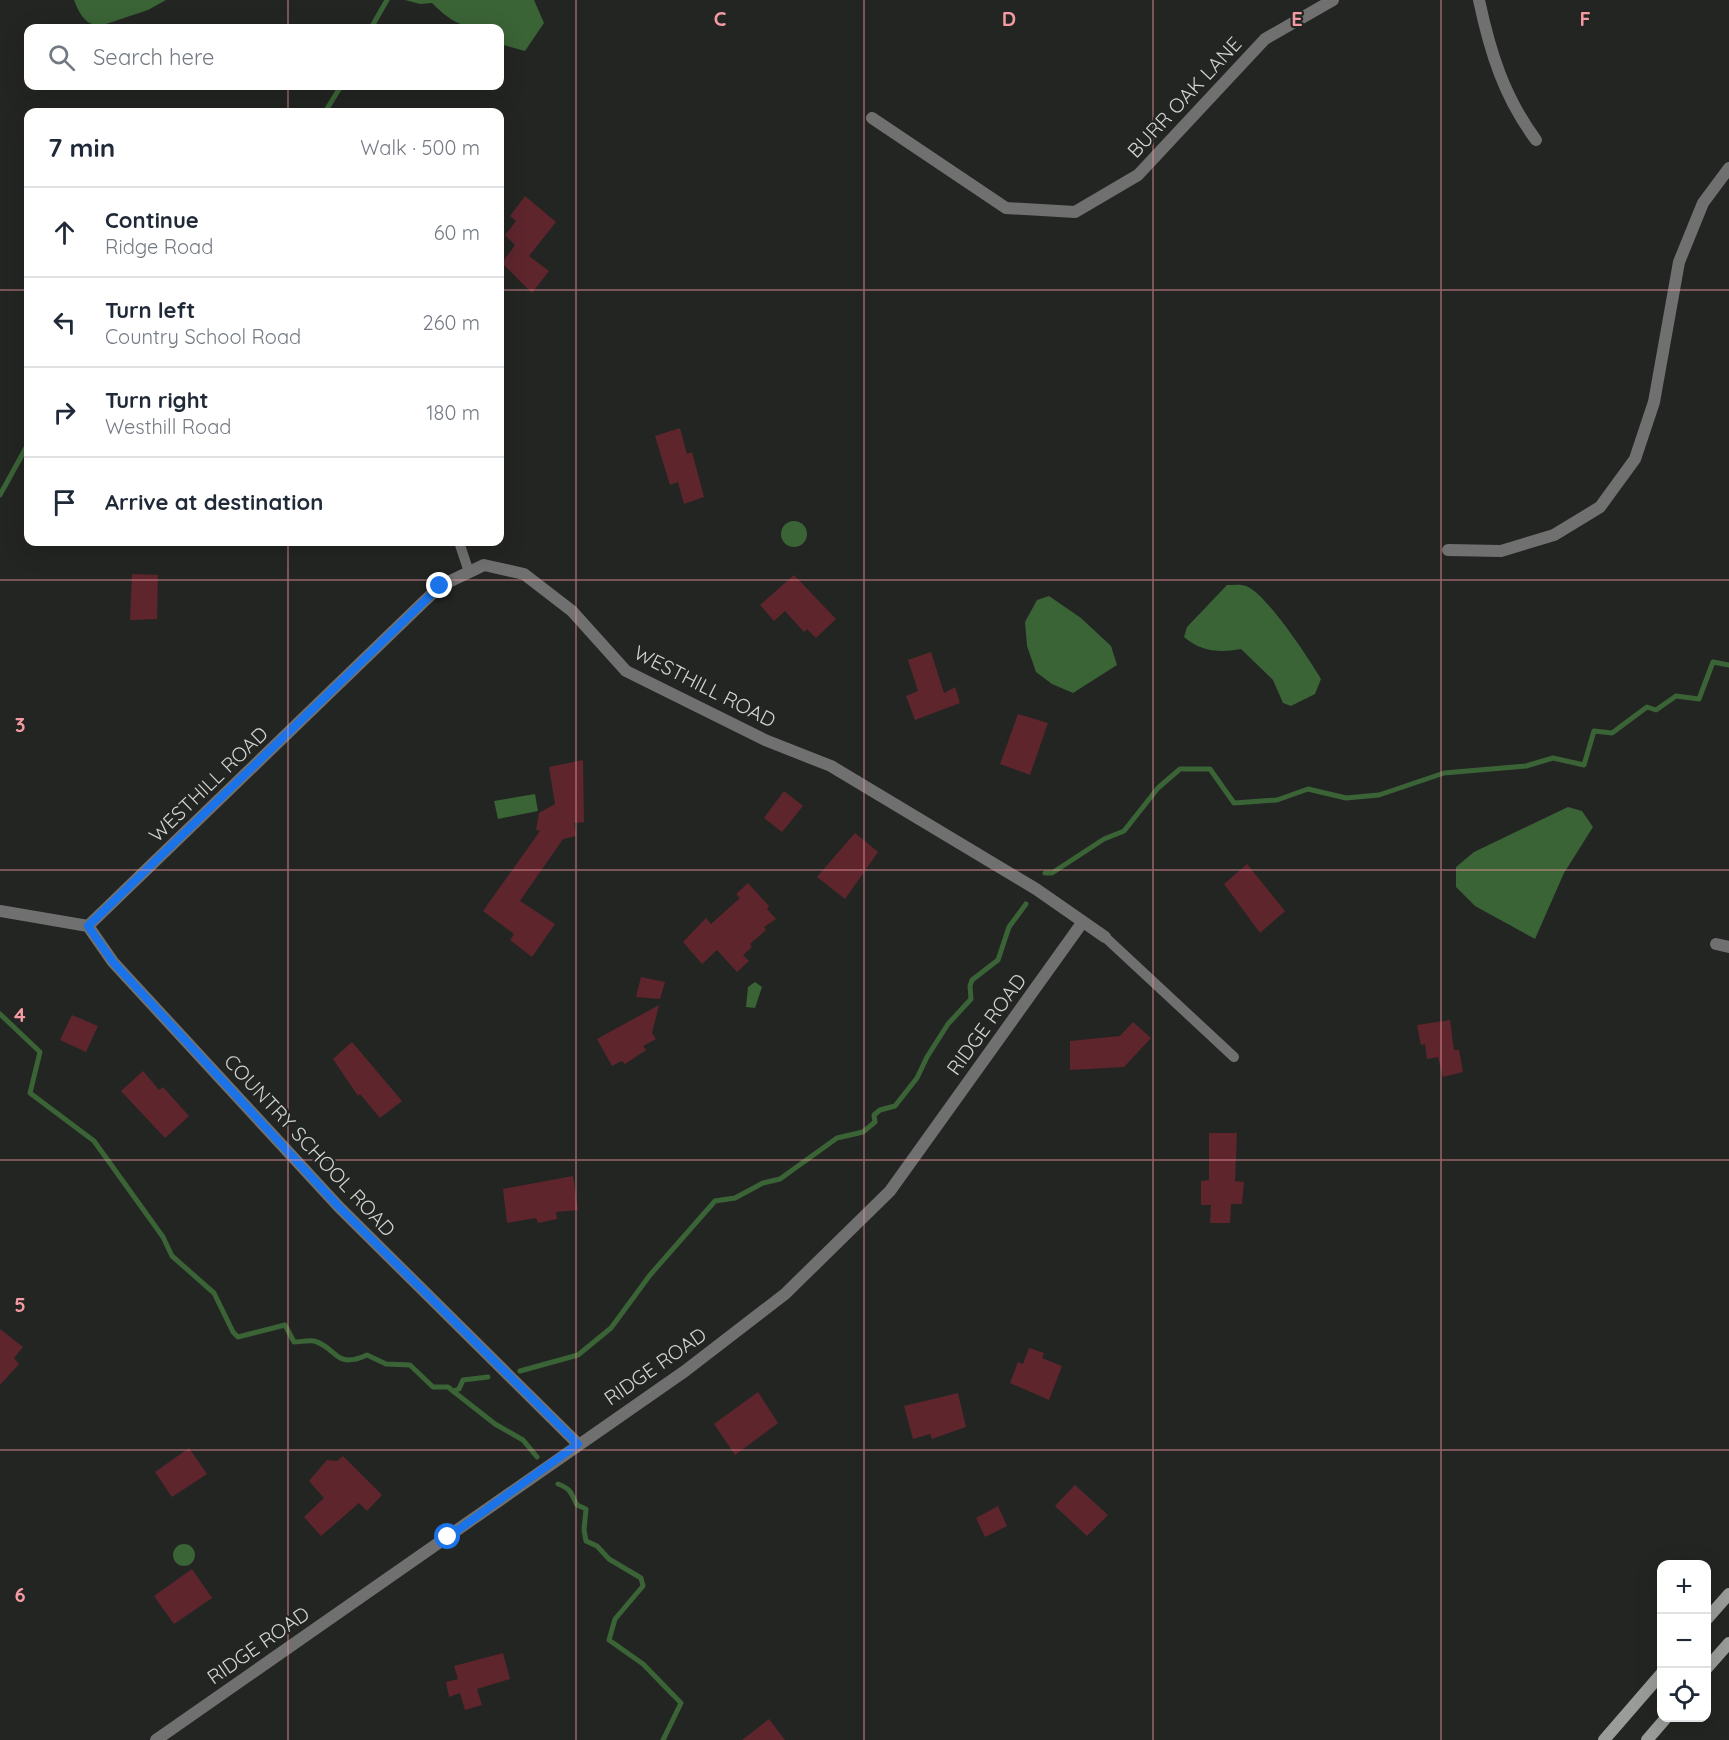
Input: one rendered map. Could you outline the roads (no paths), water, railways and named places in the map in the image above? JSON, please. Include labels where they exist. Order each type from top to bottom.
[{"type":"street","name":"BURR OAK LANE","points":[[872,118],[1006,208],[1075,212],[1138,175],[1265,39],[1333,0]]},
{"type":"street","points":[[1479,0],[1498,74],[1520,118],[1536,140]]},
{"type":"street","points":[[1448,550],[1501,551],[1554,535],[1600,507],[1635,459],[1654,402],[1679,262],[1703,203],[1729,168]]},
{"type":"street","name":"WESTHILL ROAD","points":[[88,926],[440,586],[484,565],[524,574],[573,611],[626,671],[756,736],[831,766],[1036,889],[1082,923],[1106,937]]},
{"type":"street","points":[[0,911],[88,926]]},
{"type":"street","name":"RIDGE ROAD","points":[[156,1740],[685,1371],[785,1294],[890,1191],[1082,923]]},
{"type":"street","name":"COUNTRY SCHOOL ROAD","points":[[88,926],[126,975],[339,1207],[578,1444]]},
{"type":"street","points":[[1711,1615],[1729,1594]]},
{"type":"street","points":[[1708,1668],[1729,1643]]},
{"type":"street","points":[[1604,1740],[1657,1679]]},
{"type":"street","points":[[1647,1740],[1663,1722]]},
{"type":"lane","points":[[460,546],[469,572]]},
{"type":"lane","points":[[1106,937],[1234,1057]]},
{"type":"waterway","points":[[373,24],[387,0]]},
{"type":"waterway","points":[[327,108],[339,90]]},
{"type":"waterway","points":[[0,495],[24,451]]},
{"type":"waterway","points":[[1045,873],[1052,873],[1104,839],[1124,831],[1158,788],[1180,769],[1210,769],[1234,803],[1277,800],[1308,789],[1346,798],[1379,795],[1444,773],[1526,766],[1553,758],[1584,765],[1594,731],[1612,733],[1647,707],[1656,710],[1676,696],[1699,699],[1713,662],[1729,665]]},
{"type":"waterway","points":[[520,1371],[578,1355],[611,1328],[650,1275],[715,1201],[735,1198],[763,1183],[780,1179],[837,1138],[863,1132],[875,1122],[874,1115],[880,1110],[895,1106],[917,1078],[948,1024],[971,999],[972,980],[998,960],[1009,927],[1026,904]]},
{"type":"waterway","points":[[0,1014],[40,1052],[30,1093],[94,1141],[163,1237],[172,1256],[214,1293],[233,1332],[238,1337],[285,1325],[294,1342],[314,1341],[322,1344],[342,1359],[356,1359],[367,1355],[386,1364],[410,1365],[433,1387],[448,1387],[453,1391],[459,1389],[463,1380],[488,1377]]},
{"type":"waterway","points":[[453,1391],[495,1424],[523,1440],[537,1457]]},
{"type":"waterway","points":[[558,1484],[569,1490],[577,1505],[586,1509],[584,1530],[586,1541],[597,1546],[609,1559],[641,1578],[643,1586],[615,1619],[609,1640],[643,1664],[681,1703],[663,1740]]}]
